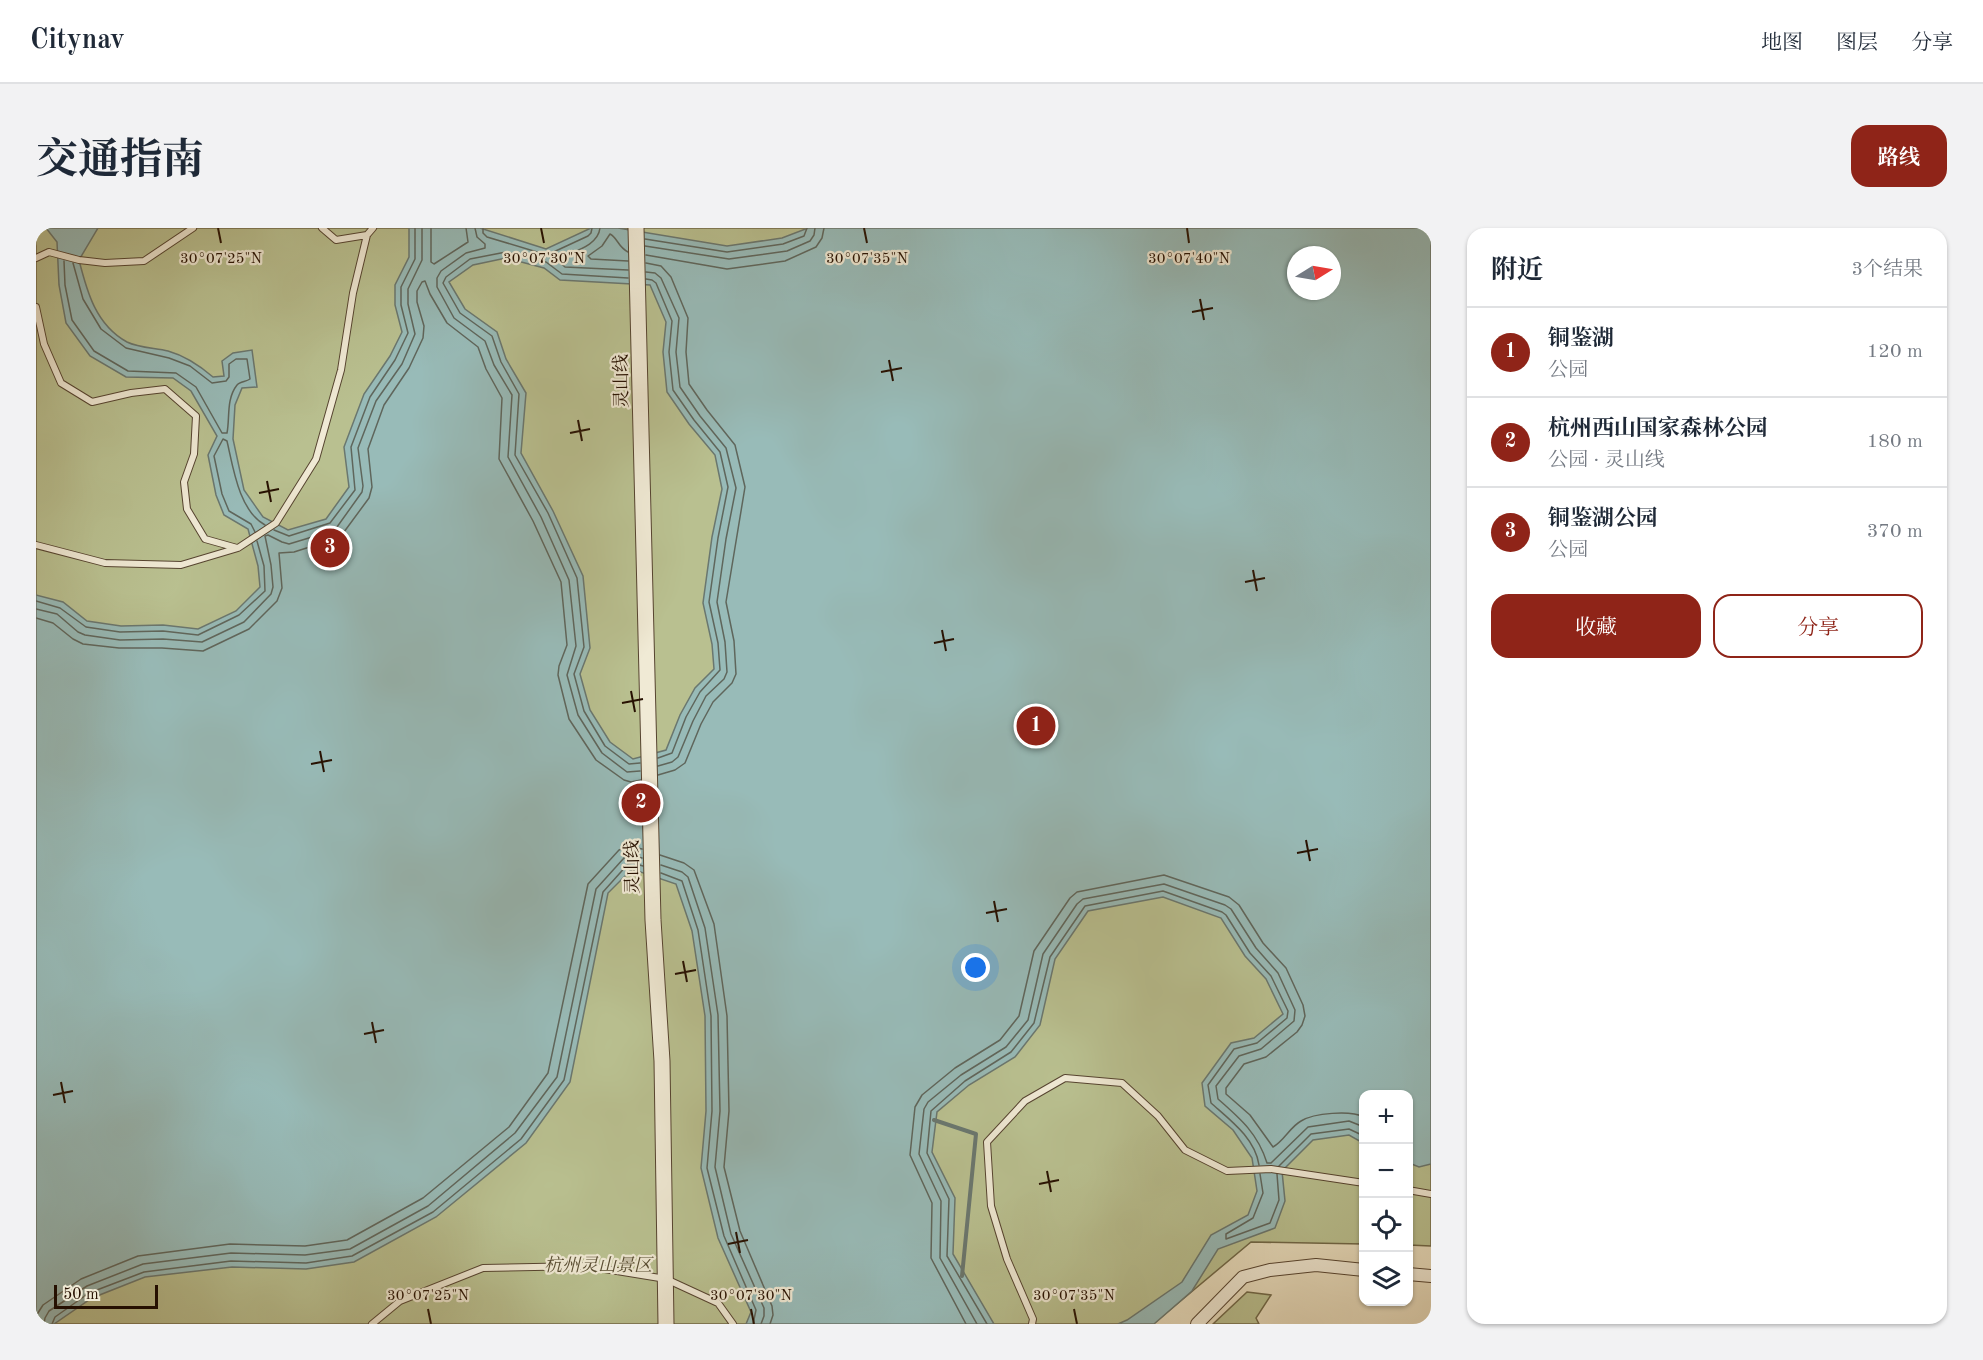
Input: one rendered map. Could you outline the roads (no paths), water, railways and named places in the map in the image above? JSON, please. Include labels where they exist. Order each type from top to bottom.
[{"type":"street","name":"灵山线","points":[[636,228],[653,920],[662,1061],[666,1324]]},
{"type":"street","points":[[1197,1324],[1243,1277],[1270,1270],[1316,1265],[1359,1269]]},
{"type":"street","points":[[1413,1274],[1431,1276]]},
{"type":"lane","points":[[36,258],[49,252],[79,260],[105,263],[144,261],[193,228]]},
{"type":"lane","points":[[322,228],[336,240],[367,234]]},
{"type":"lane","points":[[36,545],[105,563],[181,565],[237,548],[276,523],[316,459],[341,370],[353,292],[367,234],[373,228]]},
{"type":"lane","points":[[36,307],[44,344],[61,383],[92,402],[130,393],[165,390],[196,416],[194,454],[184,482],[187,510],[206,539],[237,548]]},
{"type":"lane","points":[[1032,1324],[1033,1319],[1007,1259],[991,1206],[987,1142],[1024,1101],[1065,1078],[1122,1083],[1158,1116],[1185,1150],[1227,1171],[1272,1169],[1359,1182]]},
{"type":"lane","points":[[1413,1191],[1431,1194]]},
{"type":"lane","points":[[372,1324],[400,1301],[483,1268],[586,1266],[666,1279],[718,1304],[733,1324]]},
{"type":"water","points":[[46,228],[98,228],[79,260],[94,307],[116,335],[132,344],[181,355],[213,377],[224,376],[222,361],[233,353],[252,350],[257,387],[242,388],[235,405],[233,439],[244,490],[263,517],[288,530],[326,519],[349,487],[344,447],[364,394],[390,356],[402,332],[395,305],[395,285],[409,257],[409,228],[480,228],[546,249],[591,228],[618,228],[727,246],[782,238],[808,228],[1431,228],[1431,1164],[1419,1167],[1413,1165],[1413,1090],[1359,1090],[1359,1141],[1349,1135],[1313,1140],[1282,1171],[1285,1201],[1275,1228],[1218,1249],[1192,1291],[1154,1324],[1118,1324],[1182,1282],[1211,1235],[1248,1215],[1257,1191],[1252,1158],[1233,1130],[1205,1106],[1202,1083],[1231,1043],[1254,1038],[1283,1014],[1266,979],[1245,956],[1221,918],[1163,897],[1088,911],[1055,959],[1040,1025],[1015,1057],[969,1085],[937,1112],[932,1152],[955,1198],[953,1254],[994,1324],[746,1324],[751,1312],[718,1238],[701,1168],[706,1111],[705,1016],[692,931],[676,884],[632,869],[608,893],[570,1082],[526,1143],[436,1217],[354,1262],[306,1269],[232,1267],[145,1277],[92,1298],[54,1324],[36,1324],[36,595],[63,602],[87,621],[121,626],[163,625],[198,629],[236,611],[260,587],[258,566],[248,529],[224,515],[216,495],[208,455],[217,436],[191,391],[173,378],[126,377],[90,356],[66,323],[59,285],[57,242]],"holes":[[[506,258],[544,268],[560,280],[650,285],[666,322],[663,352],[667,392],[689,424],[715,455],[722,489],[712,537],[703,603],[712,644],[714,669],[695,688],[680,715],[666,750],[633,759],[610,742],[590,710],[580,674],[590,648],[583,576],[553,511],[521,453],[526,393],[506,359],[497,332],[465,309],[449,282],[473,265]]]},
{"type":"waterway","points":[[934,1120],[976,1134],[962,1276]]},
{"type":"place","name":"铜鉴湖公园","points":[[330,548]]},
{"type":"place","name":"铜鉴湖","points":[[1036,726]]},
{"type":"place","name":"杭州西山国家森林公园","points":[[641,803]]},
{"type":"park label","name":"杭州灵山景区","points":[[598,1265]]}]
